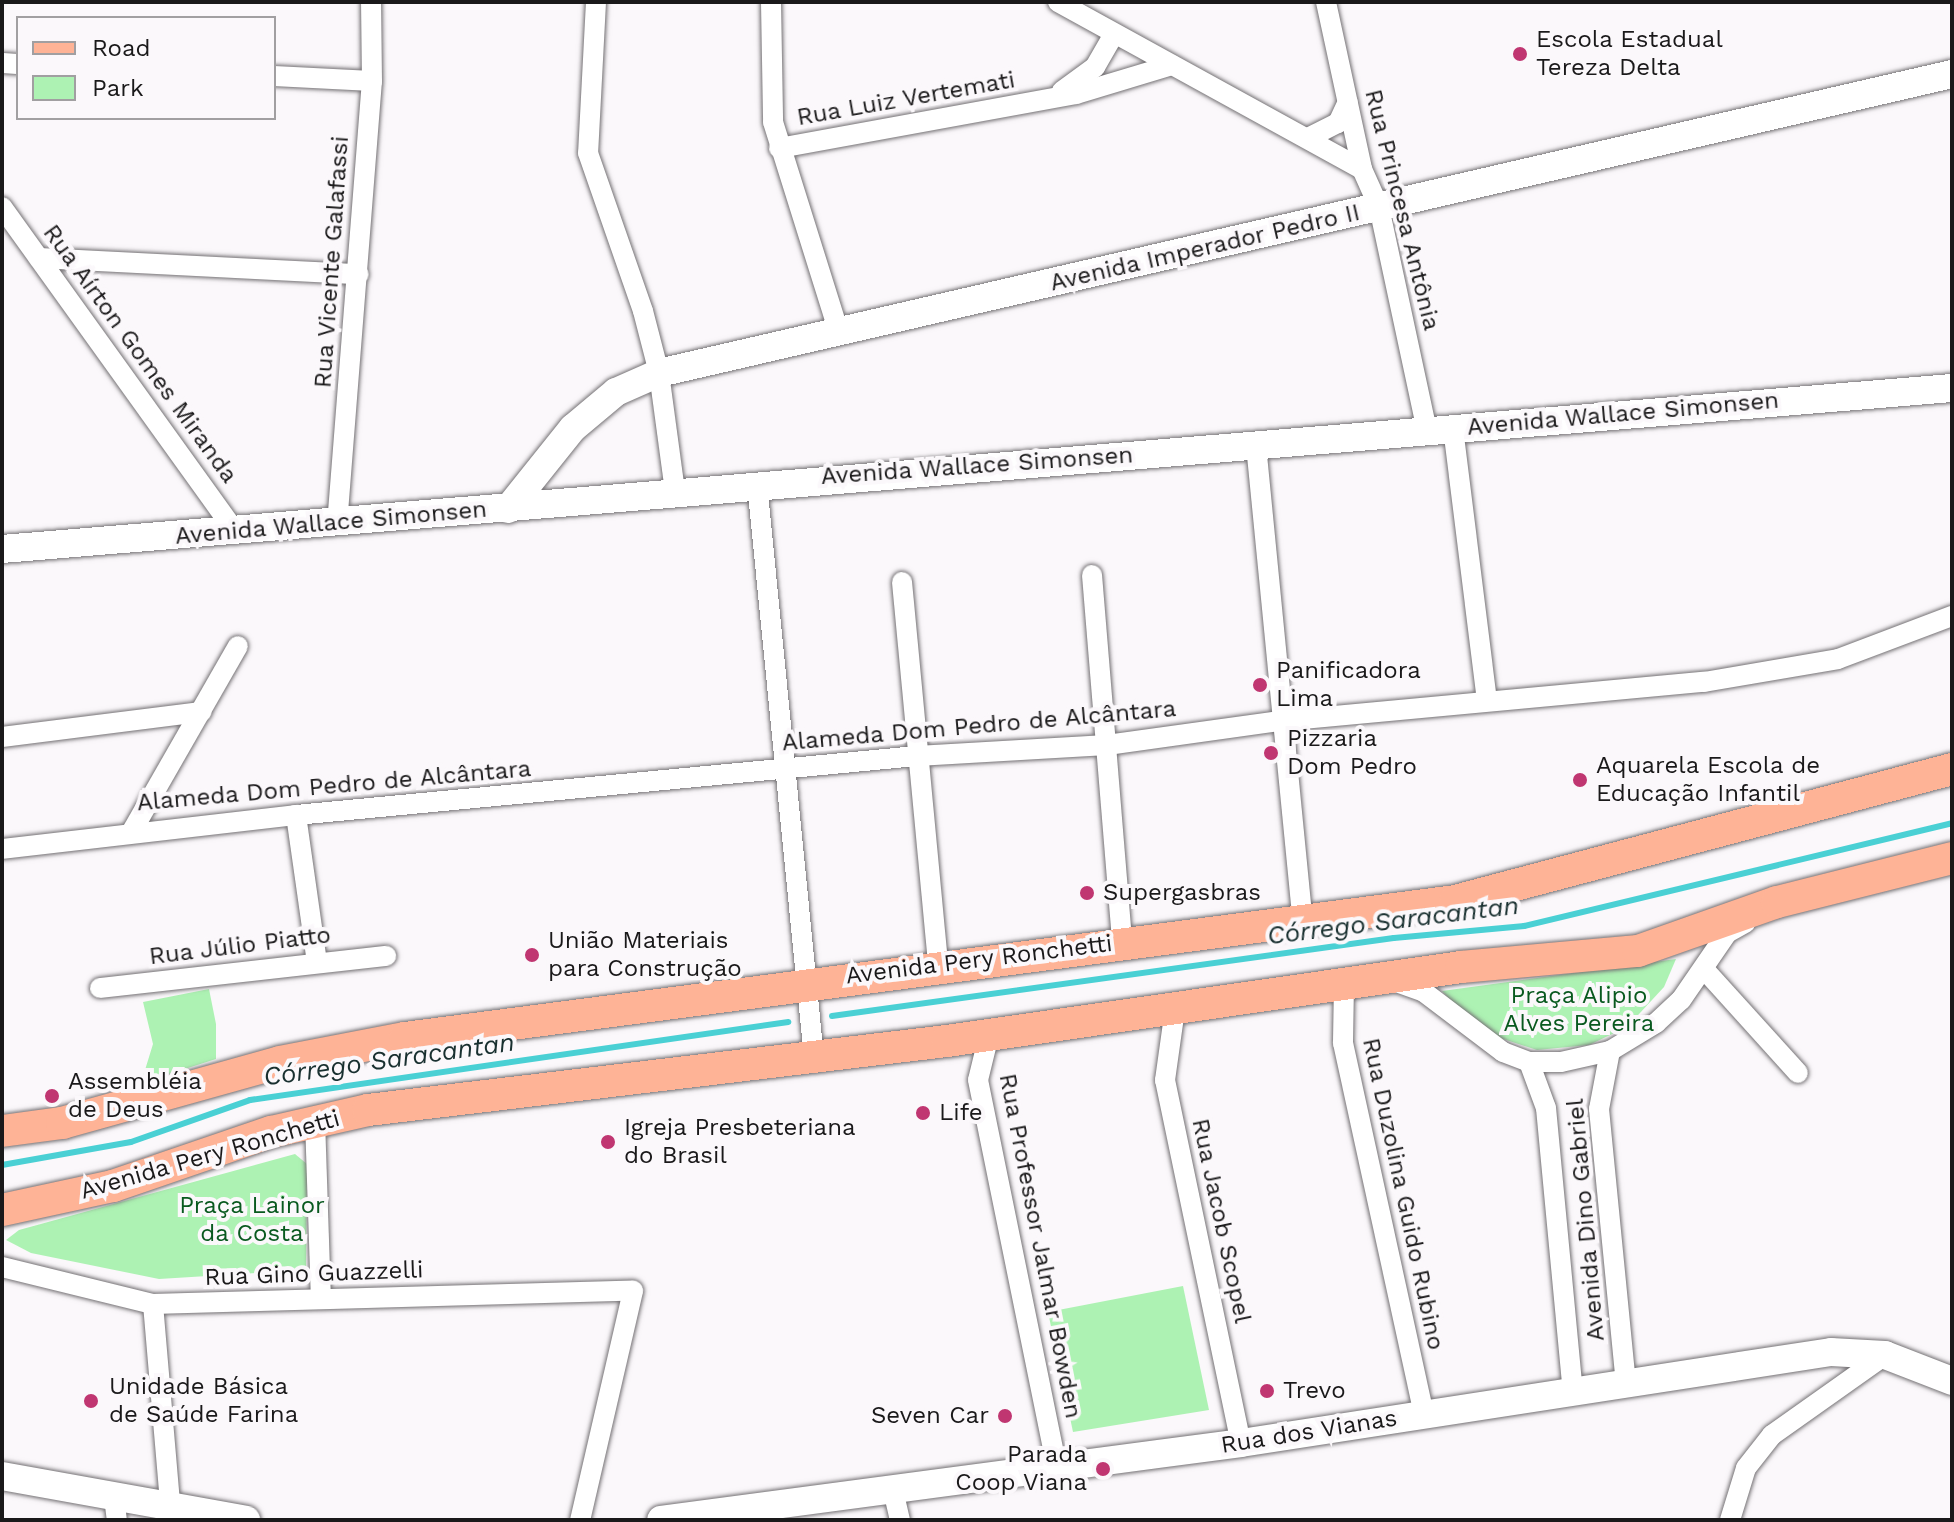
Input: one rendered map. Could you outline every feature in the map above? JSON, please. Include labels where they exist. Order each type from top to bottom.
[{"type":"main road","name":"Avenida Pery Ronchetti","points":[[2,1131],[96,1115],[238,1072],[367,1044],[807,994],[938,966],[1303,921],[1480,895],[1952,769]]},
{"type":"main road","name":"Avenida Pery Ronchetti","points":[[2,1210],[113,1186],[315,1120],[669,1071],[812,1046],[989,1035],[1357,982],[1638,951],[1777,902],[1866,883],[1952,858]]},
{"type":"street","name":"Rua Vicente Galafassi","points":[[337,525],[372,81],[371,2]]},
{"type":"street","points":[[596,2],[588,153],[659,373],[675,492]]},
{"type":"street","points":[[771,2],[769,89],[779,148],[839,333]]},
{"type":"street","points":[[1058,2],[1362,169]]},
{"type":"street","name":"Rua Princesa Antônia","points":[[1326,2],[1362,169],[1379,207],[1440,429],[1487,701]]},
{"type":"street","name":"Rua Luiz Vertemati","points":[[1042,100],[1090,73],[1114,34]]},
{"type":"street","name":"Rua Luiz Vertemati","points":[[779,148],[1042,100],[1138,79],[1172,65]]},
{"type":"street","name":"Avenida Imperador Pedro II","points":[[508,509],[573,428],[616,392],[659,373],[1952,74]]},
{"type":"street","points":[[276,76],[372,81]]},
{"type":"street","points":[[1308,138],[1338,123],[1348,102]]},
{"type":"street","name":"Rua Aírton Gomes Miranda","points":[[2,207],[235,531]]},
{"type":"street","points":[[39,258],[359,274]]},
{"type":"street","name":"Avenida Wallace Simonsen","points":[[2,549],[337,525],[757,483],[1952,388]]},
{"type":"street","points":[[1256,445],[1280,721],[1303,921]]},
{"type":"street","points":[[757,483],[812,1046]]},
{"type":"street","points":[[1092,575],[1122,943]]},
{"type":"street","points":[[902,582],[938,966]]},
{"type":"street","name":"Alameda Dom Pedro de Alcântara","points":[[2,849],[132,831],[917,756],[1107,745],[1280,721],[1704,682],[1838,659],[1952,616]]},
{"type":"street","points":[[132,831],[238,646]]},
{"type":"street","points":[[2,737],[201,712]]},
{"type":"street","points":[[296,815],[317,963]]},
{"type":"street","name":"Avenida Pery Ronchetti","points":[[1357,982],[1424,992],[1482,1040],[1529,1062],[1561,1062],[1610,1051],[1656,1023],[1704,969],[1721,940],[1741,925],[1866,883]]},
{"type":"street","name":"Rua Júlio Piatto","points":[[100,988],[386,956]]},
{"type":"street","points":[[1704,969],[1798,1073]]},
{"type":"street","name":"Rua Duzolina Guido Rubino","points":[[1357,982],[1343,1043],[1424,1415]]},
{"type":"street","name":"Rua Jacob Scopel","points":[[1175,1009],[1165,1080],[1241,1443]]},
{"type":"street","name":"Rua Professor Jalmar Bowden","points":[[989,1035],[978,1080],[1057,1468]]},
{"type":"street","name":"Avenida Dino Gabriel","points":[[1610,1051],[1599,1109],[1626,1385]]},
{"type":"street","name":"Avenida Dino Gabriel","points":[[1529,1062],[1546,1108],[1573,1393]]},
{"type":"street","points":[[315,1120],[321,1299]]},
{"type":"street","name":"Rua Gino Guazzelli","points":[[2,1267],[153,1304],[633,1291],[580,1520]]},
{"type":"street","points":[[153,1304],[170,1504]]},
{"type":"street","name":"Rua dos Vianas","points":[[661,1520],[752,1515],[893,1490],[1241,1443],[1831,1352],[1885,1355],[1952,1381]]},
{"type":"street","points":[[1730,1520],[1746,1468],[1772,1435],[1885,1355]]},
{"type":"street","points":[[2,1476],[115,1509],[170,1504],[246,1520]]},
{"type":"street","points":[[893,1490],[900,1520]]},
{"type":"green space","name":"Praça Alipio Alves Pereira","points":[[1676,959],[1664,987],[1627,1027],[1589,1045],[1537,1050],[1479,1031],[1442,991]]},
{"type":"green space","points":[[209,989],[216,1024],[216,1059],[141,1083],[153,1044],[143,1002]]},
{"type":"green space","name":"Praça Lainor da Costa","points":[[295,1154],[307,1164],[306,1270],[159,1279],[31,1253],[6,1240],[19,1230]]},
{"type":"green space","points":[[1183,1286],[1209,1410],[1073,1432],[1048,1312]]},
{"type":"waterway","name":"Córrego Saracantan","points":[[832,1016],[1394,938],[1524,926],[1952,823]]},
{"type":"waterway","name":"Córrego Saracantan","points":[[2,1165],[131,1142],[250,1100],[788,1022]]},
{"type":"place","name":"Escola Estadual Tereza Delta","points":[[1520,54]]},
{"type":"place","name":"Panificadora Lima","points":[[1260,685]]},
{"type":"place","name":"Pizzaria Dom Pedro","points":[[1271,753]]},
{"type":"place","name":"Aquarela Escola de Educação Infantil","points":[[1580,780]]},
{"type":"place","name":"Supergasbras","points":[[1087,893]]},
{"type":"place","name":"União Materiais para Construção","points":[[532,955]]},
{"type":"place","name":"Assembléia de Deus","points":[[52,1096]]},
{"type":"place","name":"Life","points":[[923,1113]]},
{"type":"place","name":"Igreja Presbeteriana do Brasil","points":[[608,1142]]},
{"type":"place","name":"Trevo","points":[[1267,1391]]},
{"type":"place","name":"Unidade Básica de Saúde Farina","points":[[91,1401]]},
{"type":"place","name":"Seven Car","points":[[1005,1416]]},
{"type":"place","name":"Parada Coop Viana","points":[[1103,1469]]}]
